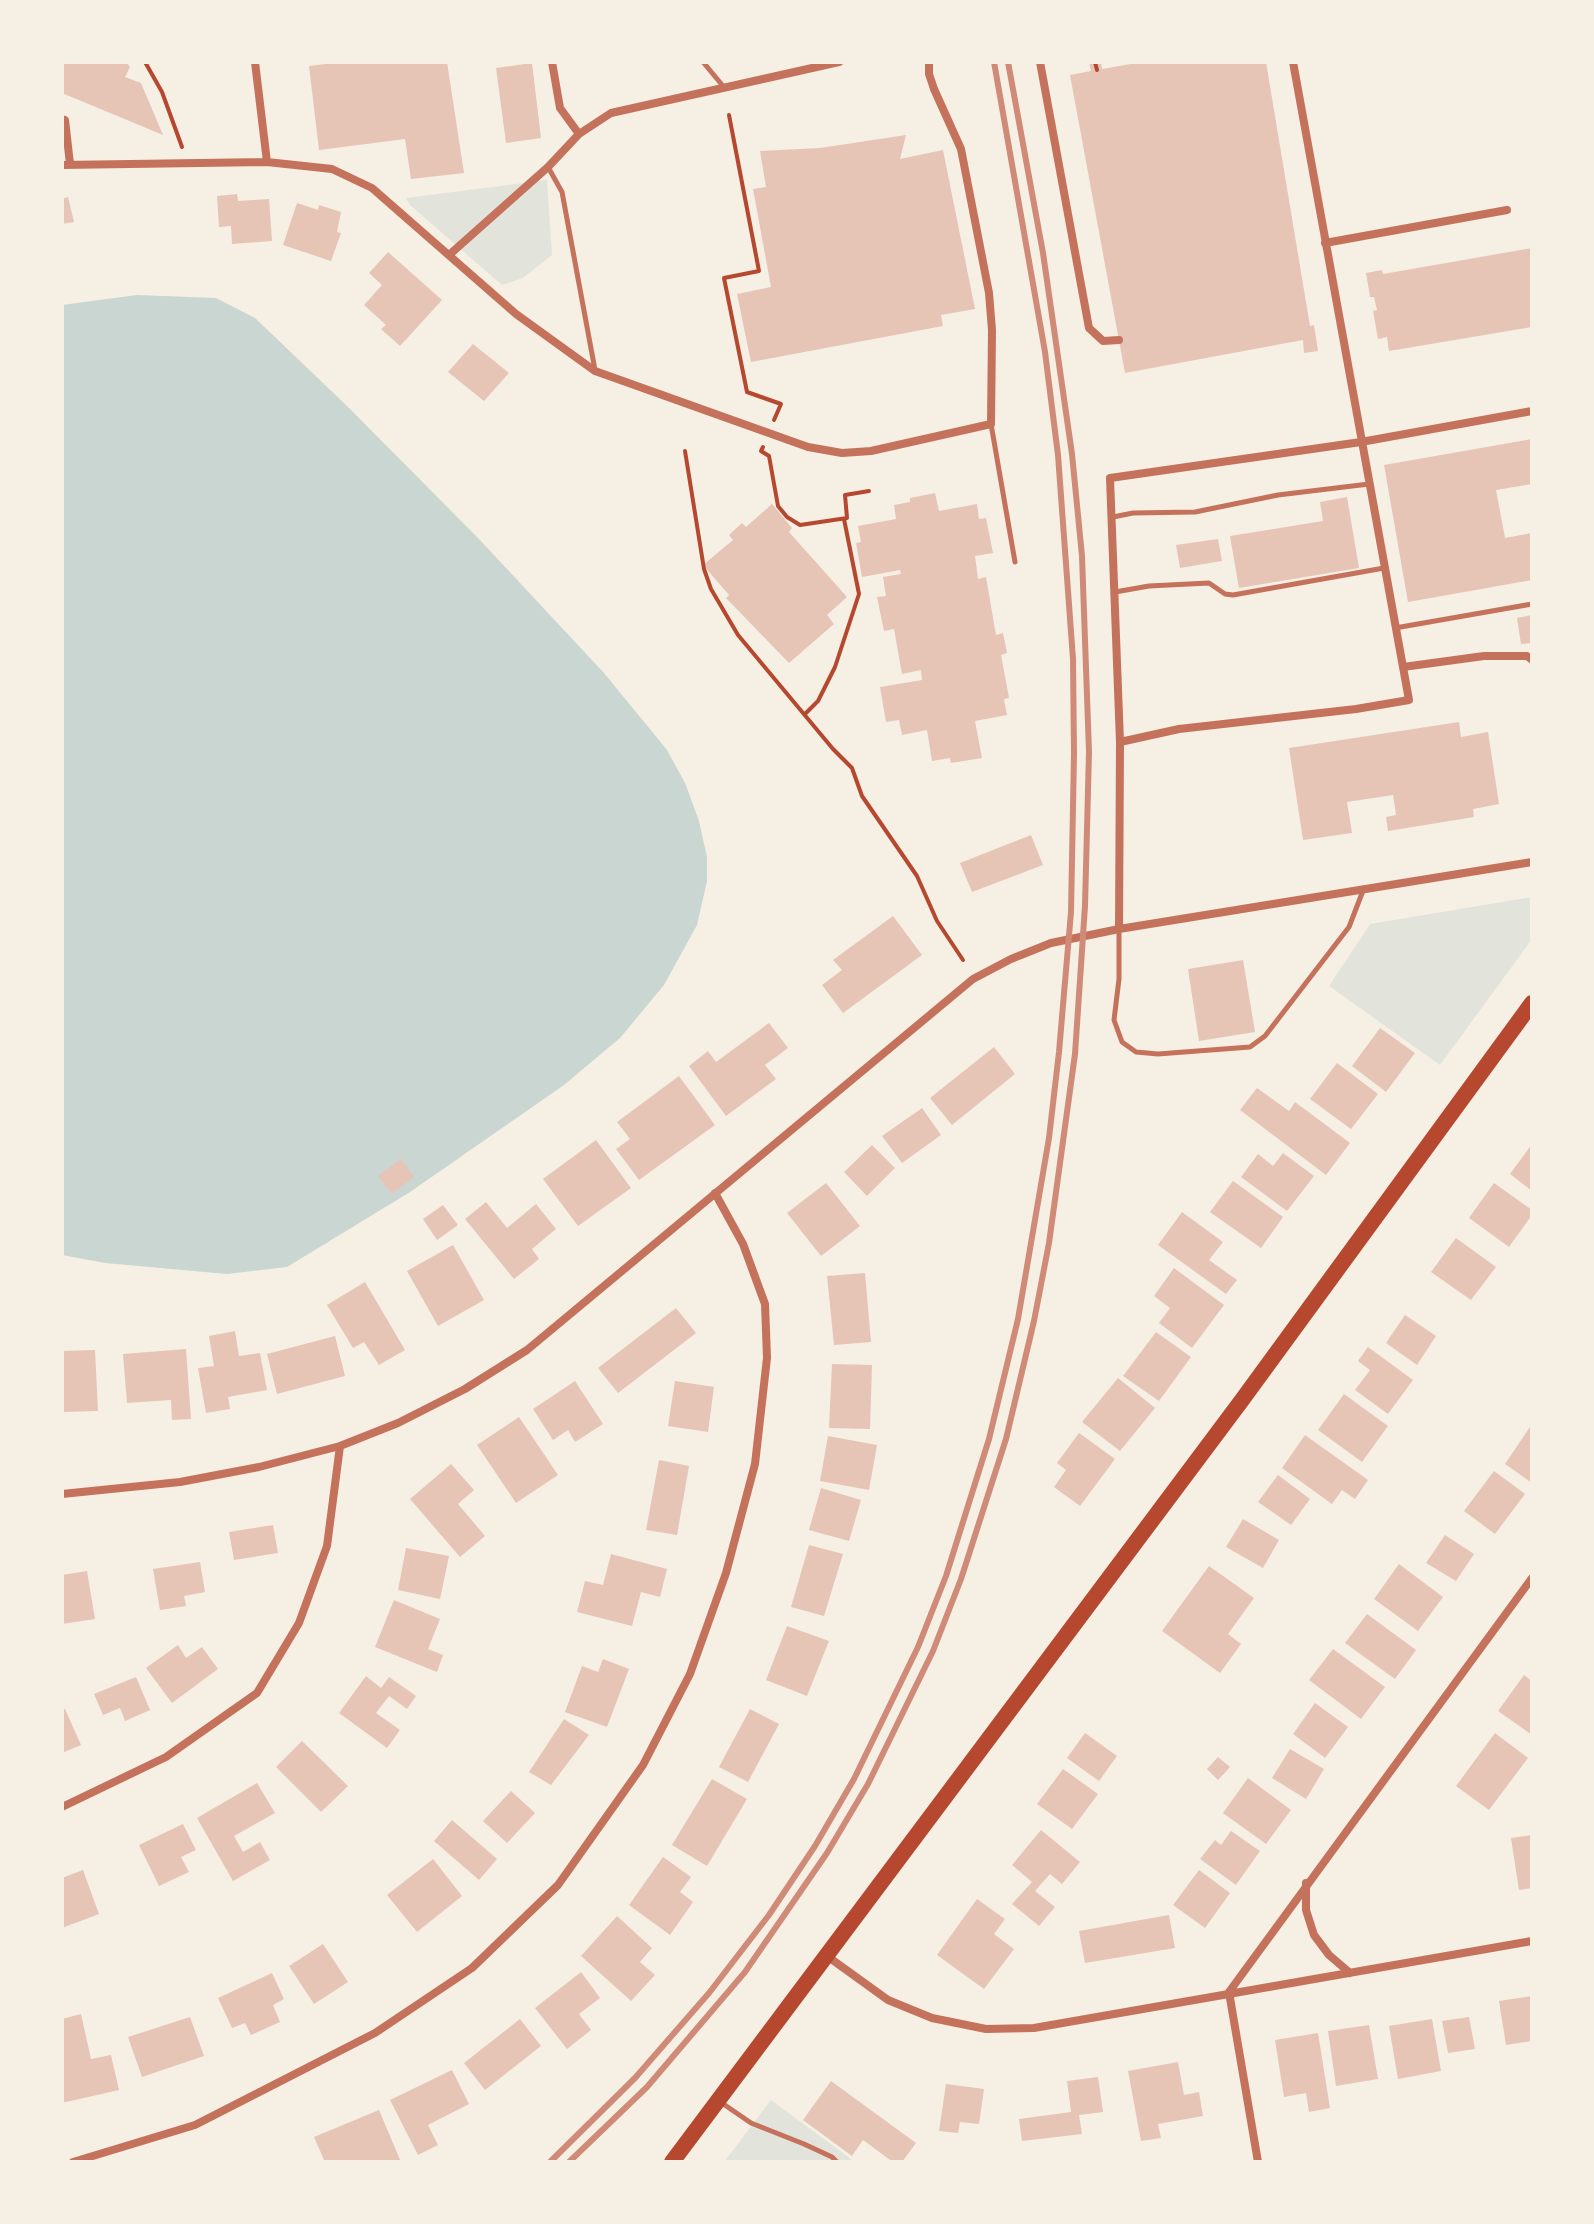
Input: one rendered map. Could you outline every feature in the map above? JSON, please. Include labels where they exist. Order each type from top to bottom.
[{"type":"main road","points":[[672,2162],[1251,1387],[1532,1003]]},
{"type":"street","points":[[255,62],[267,162]]},
{"type":"street","points":[[552,62],[560,108],[579,134]]},
{"type":"street","points":[[449,255],[548,167],[579,134],[611,113],[839,62]]},
{"type":"street","points":[[62,119],[65,120],[66,164],[267,162],[332,169],[372,188],[516,314],[595,371],[808,447],[842,453],[871,451],[991,424],[992,330],[989,293],[961,149],[934,89],[929,62]]},
{"type":"street","points":[[1040,62],[1089,328],[1103,341],[1119,340]]},
{"type":"street","points":[[1120,742],[1179,729],[1409,700],[1293,62]]},
{"type":"street","points":[[1325,243],[1507,210]]},
{"type":"street","points":[[1119,929],[1120,742],[1110,478],[1361,442],[1532,411]]},
{"type":"street","points":[[1403,667],[1484,656],[1527,656],[1532,660]]},
{"type":"street","points":[[62,1494],[180,1482],[259,1467],[340,1446],[398,1423],[465,1389],[527,1350],[973,979],[1011,959],[1051,943],[1119,929],[1532,862]]},
{"type":"street","points":[[73,2162],[195,2125],[375,2033],[472,1968],[558,1885],[643,1765],[690,1674],[726,1573],[755,1464],[767,1358],[765,1304],[743,1244],[715,1193]]},
{"type":"street","points":[[62,1807],[166,1757],[257,1693],[299,1623],[327,1546],[340,1446]]},
{"type":"street","points":[[1258,2162],[1229,1992],[1532,1578]]},
{"type":"street","points":[[1306,1883],[1306,1910],[1314,1935],[1329,1955],[1350,1973]]},
{"type":"street","points":[[827,1956],[888,2000],[932,2018],[986,2029],[1034,2028],[1532,1941]]},
{"type":"lane","points":[[703,62],[723,86]]},
{"type":"lane","points":[[548,167],[562,192],[595,371]]},
{"type":"lane","points":[[991,424],[1015,562]]},
{"type":"lane","points":[[1113,517],[1133,513],[1195,512],[1278,495],[1369,484]]},
{"type":"lane","points":[[1115,592],[1149,586],[1209,583],[1225,594],[1233,595],[1384,568]]},
{"type":"lane","points":[[1395,628],[1532,604]]},
{"type":"lane","points":[[1119,929],[1119,979],[1114,1020],[1122,1042],[1136,1052],[1158,1054],[1250,1047],[1265,1036],[1349,927],[1364,888]]},
{"type":"lane","points":[[718,2100],[751,2123],[837,2162]]},
{"type":"path","points":[[145,62],[177,127],[182,149]]},
{"type":"path","points":[[1095,62],[1097,70]]},
{"type":"path","points":[[729,115],[759,271],[724,278],[747,392],[781,404],[773,423]]},
{"type":"path","points":[[763,447],[761,451],[769,456],[778,506],[787,517],[800,525],[847,518],[845,495],[869,491]]},
{"type":"path","points":[[685,451],[704,569],[711,589],[738,635],[852,768],[862,796],[917,876],[937,921],[963,960]]},
{"type":"path","points":[[805,714],[818,701],[835,667],[859,594],[844,519]]},
{"type":"shaded area","points":[[547,180],[552,255],[523,278],[502,285],[410,205],[406,198]]},
{"type":"shaded area","points":[[137,295],[216,298],[255,318],[346,405],[479,539],[604,673],[667,750],[685,783],[699,821],[707,857],[707,881],[697,925],[664,985],[620,1038],[564,1085],[410,1192],[287,1267],[227,1274],[105,1263],[62,1255],[62,305]]},
{"type":"shaded area","points":[[1532,897],[1532,939],[1440,1065],[1329,986],[1370,924]]},
{"type":"shaded area","points":[[771,2100],[855,2162],[724,2162]]},
{"type":"building","points":[[62,62],[126,62],[130,67],[125,77],[141,83],[163,135],[62,93]]},
{"type":"building","points":[[342,62],[447,62],[464,173],[411,179],[405,139],[319,150],[309,66]]},
{"type":"building","points":[[1089,62],[1101,62],[1102,69],[1142,62],[1266,62],[1310,326],[1314,325],[1318,351],[1304,353],[1303,340],[1125,373],[1070,75],[1091,71]]},
{"type":"building","points":[[532,63],[541,138],[506,143],[496,68]]},
{"type":"building","points":[[906,135],[900,159],[943,150],[975,309],[941,315],[943,326],[751,362],[737,294],[771,287],[753,189],[766,187],[760,151],[820,148]]},
{"type":"building","points":[[237,194],[238,201],[269,199],[272,241],[232,244],[231,226],[219,227],[217,196]]},
{"type":"building","points":[[68,197],[74,222],[62,224],[62,199]]},
{"type":"building","points":[[297,203],[318,210],[319,205],[341,212],[337,232],[341,233],[331,261],[283,245]]},
{"type":"building","points":[[1532,248],[1532,327],[1389,351],[1387,337],[1378,339],[1373,311],[1377,310],[1374,297],[1370,297],[1366,273],[1382,270],[1383,274]]},
{"type":"building","points":[[388,252],[442,300],[400,346],[381,329],[386,325],[364,305],[382,285],[369,273]]},
{"type":"building","points":[[473,344],[509,373],[484,401],[448,372]]},
{"type":"building","points":[[1532,439],[1532,484],[1496,490],[1505,538],[1532,533],[1532,580],[1408,602],[1384,465]]},
{"type":"building","points":[[935,493],[939,511],[977,504],[979,519],[986,518],[993,553],[975,556],[978,579],[986,577],[996,635],[1003,633],[1007,653],[1001,655],[1009,698],[1004,699],[1007,715],[975,721],[982,758],[951,763],[950,758],[932,761],[927,730],[902,735],[899,720],[886,722],[880,687],[922,680],[921,670],[902,674],[894,629],[884,631],[877,597],[886,596],[883,577],[901,574],[900,570],[862,577],[856,543],[861,542],[858,526],[896,519],[894,505]]},
{"type":"building","points":[[1347,497],[1359,568],[1239,588],[1230,536],[1323,521],[1320,502]]},
{"type":"building","points":[[772,504],[792,528],[789,532],[847,597],[827,615],[834,624],[789,663],[726,598],[729,595],[703,565],[733,540],[729,535],[742,523],[746,527]]},
{"type":"building","points":[[1218,539],[1222,561],[1180,568],[1176,545]]},
{"type":"building","points":[[1532,615],[1532,643],[1521,644],[1517,618]]},
{"type":"building","points":[[1459,722],[1461,737],[1488,732],[1499,804],[1473,809],[1474,817],[1388,831],[1386,817],[1396,815],[1393,795],[1347,802],[1352,833],[1303,840],[1289,748]]},
{"type":"building","points":[[1031,835],[1043,865],[972,892],[960,863]]},
{"type":"building","points":[[893,916],[922,955],[843,1013],[822,985],[842,970],[833,960]]},
{"type":"building","points":[[1243,960],[1255,1032],[1199,1041],[1188,969]]},
{"type":"building","points":[[769,1023],[788,1048],[765,1065],[776,1079],[726,1116],[689,1066],[708,1051],[716,1062]]},
{"type":"building","points":[[1380,1028],[1415,1053],[1386,1092],[1352,1066]]},
{"type":"building","points":[[994,1047],[1015,1074],[952,1125],[930,1098]]},
{"type":"building","points":[[1337,1063],[1378,1094],[1351,1129],[1310,1099]]},
{"type":"building","points":[[679,1076],[715,1125],[639,1180],[616,1149],[630,1139],[617,1122]]},
{"type":"building","points":[[1257,1088],[1289,1111],[1295,1102],[1350,1143],[1326,1175],[1240,1110]]},
{"type":"building","points":[[922,1108],[941,1135],[902,1163],[882,1136]]},
{"type":"building","points":[[596,1140],[631,1188],[578,1226],[543,1179]]},
{"type":"building","points":[[1532,1144],[1532,1191],[1510,1174]]},
{"type":"building","points":[[872,1145],[895,1168],[867,1196],[844,1172]]},
{"type":"building","points":[[1283,1153],[1314,1176],[1287,1211],[1241,1177],[1258,1154],[1273,1166]]},
{"type":"building","points":[[401,1159],[414,1177],[392,1194],[378,1176]]},
{"type":"building","points":[[1233,1181],[1283,1217],[1261,1248],[1210,1212]]},
{"type":"building","points":[[826,1183],[860,1226],[821,1256],[787,1213]]},
{"type":"building","points":[[1494,1183],[1532,1210],[1532,1215],[1509,1247],[1469,1218]]},
{"type":"building","points":[[486,1202],[507,1228],[536,1204],[556,1229],[532,1249],[539,1259],[514,1279],[465,1219]]},
{"type":"building","points":[[443,1205],[458,1225],[437,1240],[423,1219]]},
{"type":"building","points":[[1182,1212],[1223,1242],[1209,1260],[1237,1280],[1226,1294],[1158,1245]]},
{"type":"building","points":[[1456,1238],[1496,1267],[1471,1300],[1431,1272]]},
{"type":"building","points":[[453,1245],[484,1300],[438,1326],[407,1271]]},
{"type":"building","points":[[1174,1268],[1224,1305],[1192,1348],[1159,1323],[1170,1308],[1154,1296]]},
{"type":"building","points":[[865,1273],[871,1342],[834,1345],[827,1276]]},
{"type":"building","points":[[365,1282],[405,1350],[379,1365],[364,1342],[353,1348],[327,1305]]},
{"type":"building","points":[[676,1308],[696,1333],[618,1393],[598,1368]]},
{"type":"building","points":[[1405,1315],[1436,1336],[1417,1365],[1386,1343]]},
{"type":"building","points":[[235,1331],[239,1356],[260,1353],[267,1390],[228,1397],[230,1409],[206,1413],[198,1368],[214,1366],[209,1336]]},
{"type":"building","points":[[1156,1332],[1191,1357],[1159,1401],[1123,1376]]},
{"type":"building","points":[[335,1336],[345,1376],[277,1394],[267,1354]]},
{"type":"building","points":[[1368,1347],[1413,1380],[1388,1414],[1355,1390],[1370,1370],[1358,1361]]},
{"type":"building","points":[[186,1349],[191,1419],[172,1420],[171,1400],[127,1403],[123,1354]]},
{"type":"building","points":[[95,1350],[98,1411],[62,1412],[62,1351]]},
{"type":"building","points":[[832,1364],[872,1365],[870,1429],[829,1428]]},
{"type":"building","points":[[1118,1378],[1155,1408],[1120,1451],[1082,1422]]},
{"type":"building","points":[[575,1381],[603,1424],[575,1442],[568,1430],[553,1440],[533,1409]]},
{"type":"building","points":[[675,1381],[714,1387],[708,1432],[668,1426]]},
{"type":"building","points":[[1344,1394],[1388,1426],[1362,1462],[1318,1430]]},
{"type":"building","points":[[519,1417],[558,1475],[516,1503],[477,1445]]},
{"type":"building","points":[[1532,1424],[1532,1483],[1505,1464]]},
{"type":"building","points":[[1079,1433],[1115,1459],[1080,1506],[1054,1487],[1066,1470],[1057,1463]]},
{"type":"building","points":[[1305,1435],[1368,1480],[1355,1499],[1342,1490],[1332,1504],[1282,1468]]},
{"type":"building","points":[[828,1436],[877,1445],[869,1490],[820,1481]]},
{"type":"building","points":[[659,1460],[689,1466],[677,1535],[646,1530]]},
{"type":"building","points":[[451,1464],[474,1490],[458,1504],[485,1536],[460,1557],[410,1499]]},
{"type":"building","points":[[1494,1471],[1525,1494],[1495,1534],[1464,1511]]},
{"type":"building","points":[[1278,1475],[1310,1499],[1291,1525],[1258,1502]]},
{"type":"building","points":[[821,1488],[861,1500],[849,1541],[809,1530]]},
{"type":"building","points":[[1243,1519],[1279,1540],[1263,1568],[1226,1547]]},
{"type":"building","points":[[273,1525],[278,1553],[234,1560],[229,1532]]},
{"type":"building","points":[[1445,1535],[1474,1554],[1456,1581],[1426,1563]]},
{"type":"building","points":[[809,1545],[843,1554],[824,1616],[791,1607]]},
{"type":"building","points":[[406,1548],[449,1556],[440,1599],[398,1590]]},
{"type":"building","points":[[611,1554],[667,1569],[660,1597],[641,1592],[632,1626],[577,1612],[585,1581],[603,1585]]},
{"type":"building","points":[[200,1562],[205,1592],[184,1596],[186,1606],[160,1610],[153,1569]]},
{"type":"building","points":[[1399,1564],[1443,1597],[1418,1631],[1374,1599]]},
{"type":"building","points":[[1209,1566],[1254,1598],[1228,1634],[1241,1644],[1220,1673],[1162,1631]]},
{"type":"building","points":[[87,1571],[95,1619],[62,1624],[62,1575]]},
{"type":"building","points":[[394,1600],[440,1619],[428,1649],[443,1655],[437,1672],[375,1647]]},
{"type":"building","points":[[1367,1614],[1416,1650],[1395,1679],[1345,1643]]},
{"type":"building","points":[[787,1626],[829,1641],[807,1696],[766,1680]]},
{"type":"building","points":[[178,1645],[186,1658],[202,1647],[218,1669],[172,1703],[146,1668]]},
{"type":"building","points":[[1333,1649],[1385,1687],[1361,1719],[1309,1680]]},
{"type":"building","points":[[603,1659],[629,1669],[607,1727],[565,1712],[582,1666],[598,1672]]},
{"type":"building","points":[[1524,1675],[1532,1681],[1532,1735],[1498,1711]]},
{"type":"building","points":[[366,1676],[381,1688],[389,1677],[416,1696],[407,1709],[389,1696],[376,1713],[400,1730],[387,1748],[339,1713]]},
{"type":"building","points":[[136,1677],[150,1710],[125,1721],[120,1708],[103,1715],[94,1694]]},
{"type":"building","points":[[1315,1703],[1348,1727],[1325,1758],[1293,1734]]},
{"type":"building","points":[[65,1709],[81,1745],[62,1753],[62,1710]]},
{"type":"building","points":[[750,1709],[779,1724],[748,1782],[719,1767]]},
{"type":"building","points":[[564,1719],[589,1735],[551,1785],[529,1772]]},
{"type":"building","points":[[1085,1733],[1117,1756],[1099,1781],[1067,1758]]},
{"type":"building","points":[[1495,1733],[1528,1758],[1489,1810],[1456,1786]]},
{"type":"building","points":[[302,1741],[348,1786],[321,1812],[276,1767]]},
{"type":"building","points":[[1290,1749],[1324,1769],[1306,1799],[1272,1778]]},
{"type":"building","points":[[1218,1757],[1230,1767],[1218,1780],[1207,1769]]},
{"type":"building","points":[[1063,1769],[1098,1794],[1072,1829],[1037,1804]]},
{"type":"building","points":[[1248,1778],[1291,1810],[1266,1844],[1223,1813]]},
{"type":"building","points":[[712,1779],[747,1799],[707,1866],[672,1845]]},
{"type":"building","points":[[257,1783],[275,1813],[234,1836],[243,1852],[260,1842],[270,1860],[233,1881],[197,1818]]},
{"type":"building","points":[[511,1791],[535,1813],[507,1843],[483,1821]]},
{"type":"building","points":[[452,1820],[497,1859],[479,1880],[434,1841]]},
{"type":"building","points":[[183,1824],[196,1850],[181,1857],[189,1872],[159,1886],[139,1845]]},
{"type":"building","points":[[1041,1830],[1080,1862],[1062,1884],[1050,1874],[1035,1891],[1055,1907],[1039,1926],[1012,1904],[1032,1882],[1012,1865]]},
{"type":"building","points":[[1231,1831],[1260,1851],[1236,1885],[1200,1859],[1215,1840],[1221,1845]]},
{"type":"building","points":[[1532,1835],[1532,1888],[1519,1890],[1511,1838]]},
{"type":"building","points":[[663,1857],[691,1877],[680,1892],[693,1902],[670,1935],[629,1905]]},
{"type":"building","points":[[433,1859],[462,1896],[417,1932],[387,1895]]},
{"type":"building","points":[[83,1870],[99,1914],[62,1928],[62,1878]]},
{"type":"building","points":[[1199,1870],[1230,1893],[1205,1928],[1173,1905]]},
{"type":"building","points":[[977,1899],[1005,1919],[994,1934],[1014,1949],[984,1989],[937,1955]]},
{"type":"building","points":[[1169,1915],[1175,1948],[1085,1963],[1079,1931]]},
{"type":"building","points":[[617,1916],[652,1948],[640,1962],[655,1975],[631,2001],[581,1956]]},
{"type":"building","points":[[323,1944],[348,1982],[314,2004],[289,1966]]},
{"type":"building","points":[[581,1972],[600,1998],[579,2014],[591,2030],[567,2049],[535,2008]]},
{"type":"building","points":[[272,1973],[284,1999],[273,2005],[280,2022],[251,2035],[245,2023],[232,2028],[218,1998]]},
{"type":"building","points":[[1532,1996],[1532,2041],[1506,2045],[1499,2001]]},
{"type":"building","points":[[81,2014],[91,2059],[111,2055],[119,2090],[62,2103],[62,2019]]},
{"type":"building","points":[[190,2017],[204,2056],[142,2077],[128,2037]]},
{"type":"building","points":[[1469,2017],[1475,2049],[1448,2053],[1442,2021]]},
{"type":"building","points":[[520,2019],[541,2046],[485,2090],[464,2063]]},
{"type":"building","points":[[1432,2019],[1441,2071],[1398,2079],[1389,2026]]},
{"type":"building","points":[[1369,2025],[1378,2079],[1336,2086],[1328,2031]]},
{"type":"building","points":[[1318,2033],[1330,2108],[1309,2112],[1306,2093],[1284,2097],[1275,2040]]},
{"type":"building","points":[[1178,2062],[1184,2095],[1199,2092],[1203,2116],[1158,2124],[1161,2138],[1141,2141],[1128,2071]]},
{"type":"building","points":[[452,2070],[469,2104],[428,2125],[438,2145],[418,2155],[390,2100]]},
{"type":"building","points":[[1098,2077],[1103,2112],[1079,2115],[1082,2134],[1022,2141],[1019,2119],[1071,2112],[1067,2081]]},
{"type":"building","points":[[831,2081],[916,2143],[902,2162],[893,2162],[863,2140],[852,2156],[803,2120]]},
{"type":"building","points":[[946,2084],[984,2089],[979,2124],[960,2122],[958,2133],[939,2131]]},
{"type":"building","points":[[379,2110],[401,2162],[325,2162],[314,2137]]},
{"type":"railway","points":[[550,2162],[635,2078],[709,1993],[769,1915],[815,1846],[854,1779],[918,1647],[946,1576],[989,1439],[1018,1319],[1049,1138],[1071,912],[1073,659],[1058,455],[1045,352],[994,62]]},
{"type":"railway","points":[[569,2162],[647,2087],[745,1972],[827,1853],[868,1784],[933,1651],[961,1579],[1006,1439],[1034,1321],[1049,1243],[1075,1054],[1085,906],[1089,752],[1082,556],[1072,454],[1043,253],[1008,62]]}]
